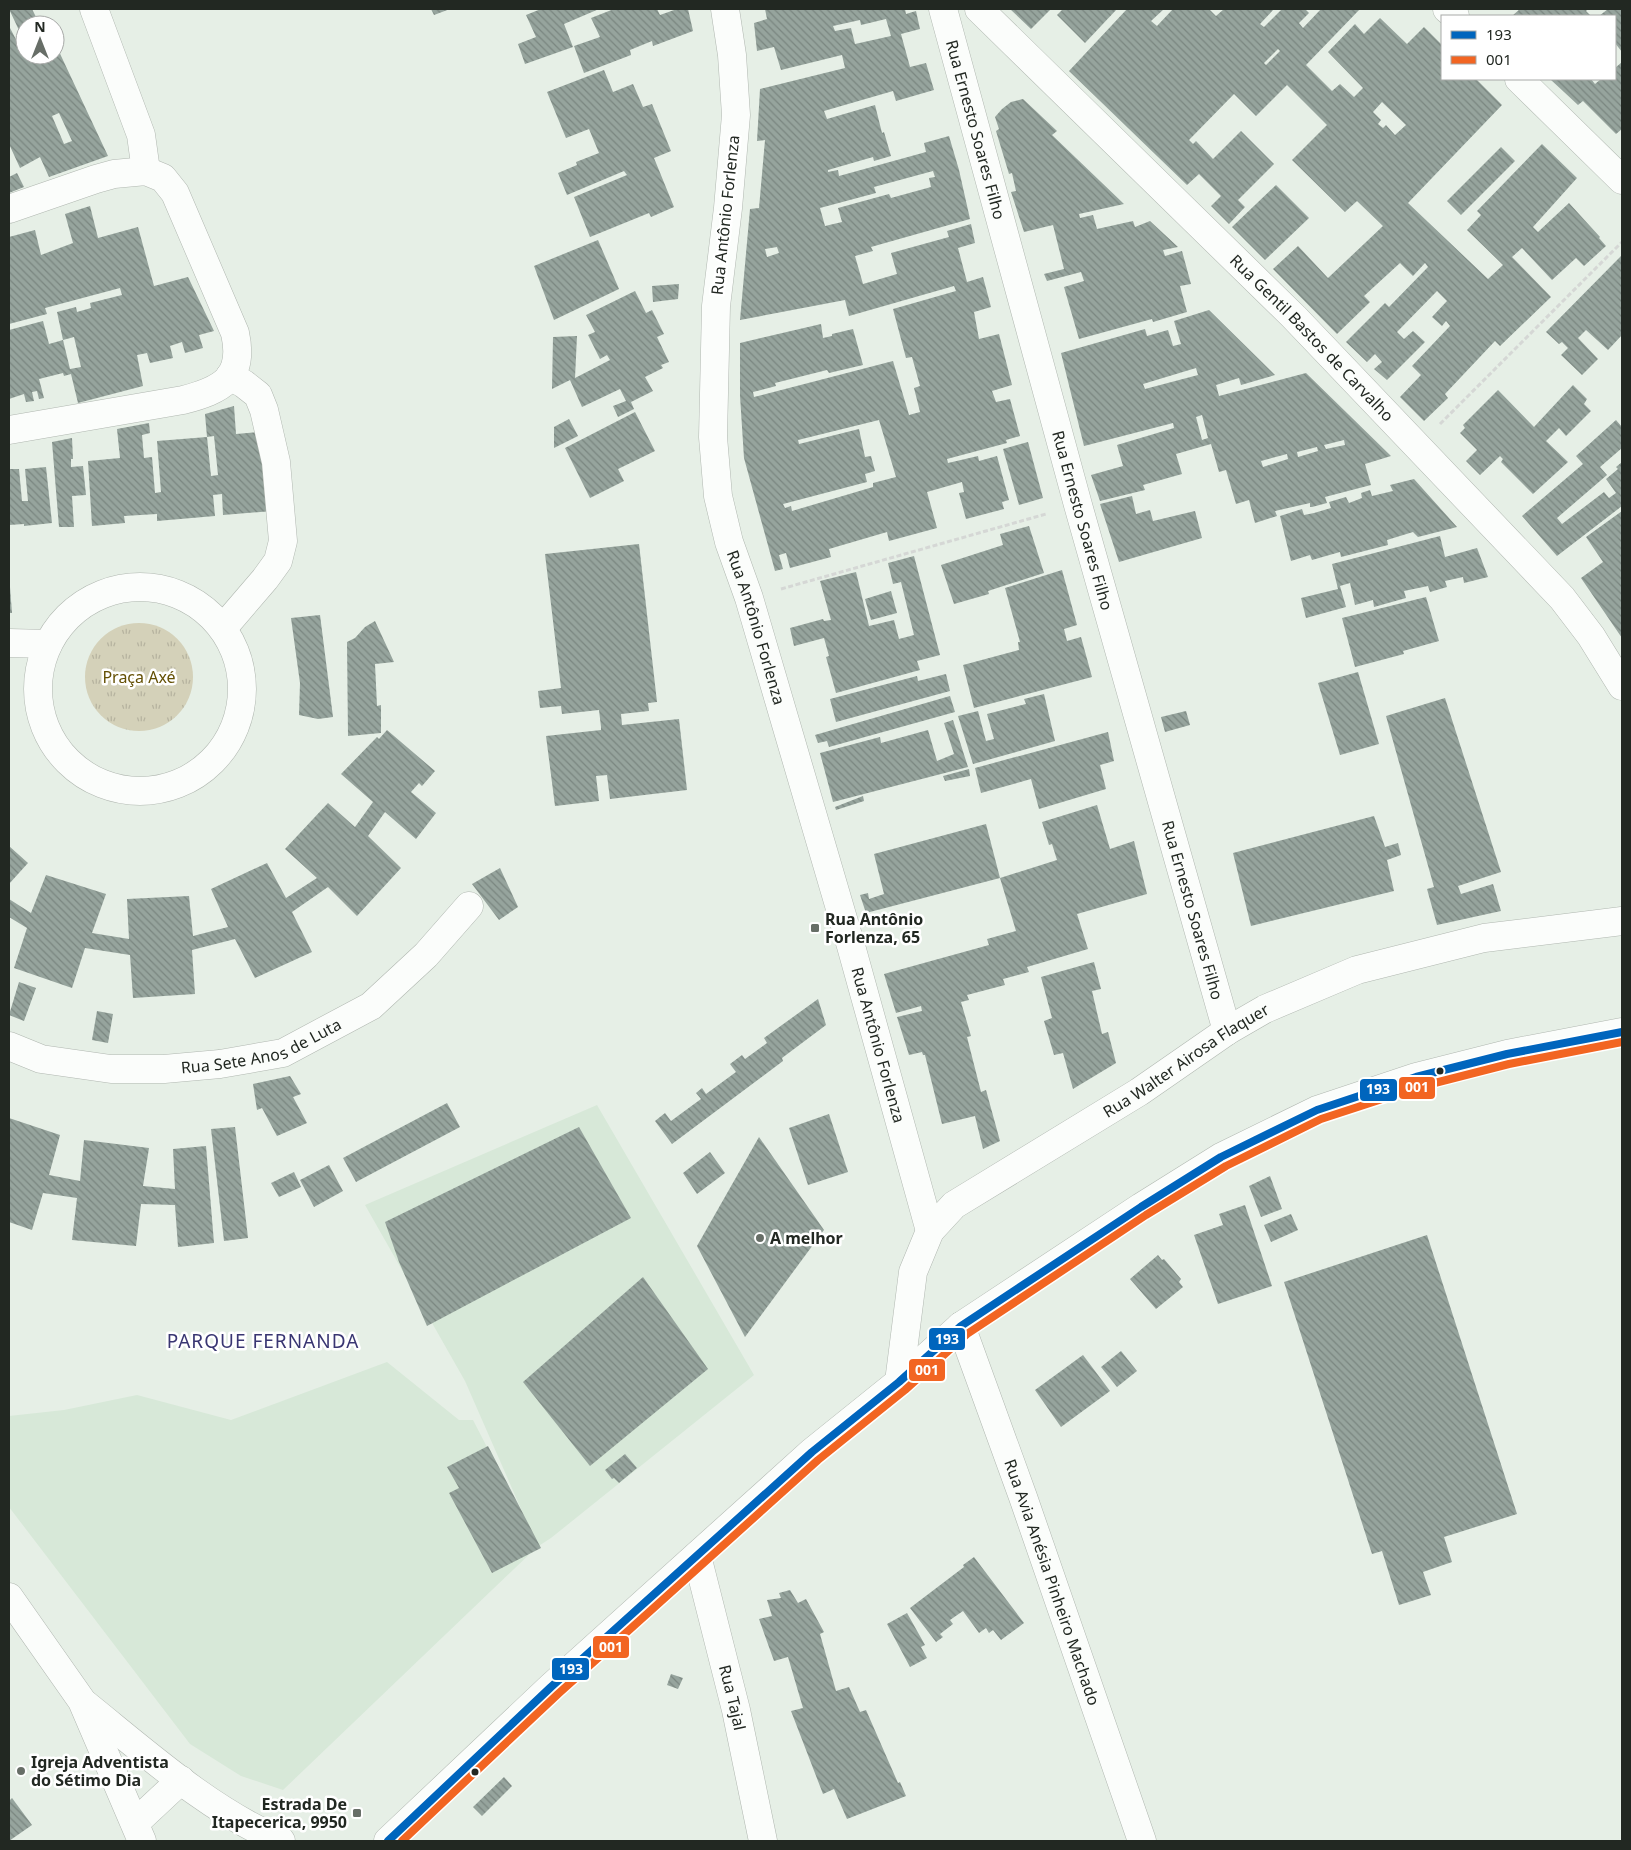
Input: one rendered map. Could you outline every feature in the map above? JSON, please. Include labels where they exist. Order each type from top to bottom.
[{"type":"street","points":[[94,9],[141,135],[146,171]]},
{"type":"street","name":"Rua Antônio Forlenza","points":[[725,9],[732,55],[736,115],[728,208],[716,306],[713,437],[718,496],[729,542],[749,598],[848,938],[930,1231]]},
{"type":"street","name":"Rua Ernesto Soares Filho","points":[[943,9],[1078,505],[1227,1031]]},
{"type":"street","name":"Rua Gentil Bastos de Carvalho","points":[[979,9],[1294,317],[1562,598],[1591,636],[1622,686]]},
{"type":"street","points":[[1520,80],[1622,180]]},
{"type":"street","points":[[9,210],[114,174],[146,171],[163,178],[175,193],[235,332],[238,346],[236,364],[230,376],[222,386],[208,394],[9,430]]},
{"type":"street","points":[[223,628],[278,561],[283,541],[276,462],[264,410],[258,395],[230,376]]},
{"type":"street","points":[[130,587],[165,589],[197,604],[223,628],[238,657],[243,690],[238,723],[222,753],[197,775],[166,788],[133,792],[100,784],[72,766],[50,740],[39,709],[38,675],[48,644],[68,615],[97,596],[130,587]]},
{"type":"street","points":[[9,643],[48,644]]},
{"type":"street","name":"Rua Sete Anos de Luta","points":[[9,1046],[42,1060],[111,1069],[173,1068],[220,1064],[282,1053],[371,1006],[426,955],[469,906]]},
{"type":"street","name":"Rua Walter Airosa Flaquer","points":[[899,1382],[913,1272],[930,1231],[954,1205],[1139,1092],[1227,1031],[1265,1009],[1357,970],[1484,938],[1622,920]]},
{"type":"street","points":[[388,1841],[552,1687],[812,1452],[899,1382],[961,1326],[1141,1207],[1221,1157],[1317,1110],[1416,1077],[1507,1054],[1622,1032]]},
{"type":"street","name":"Rua Avia Anésia Pinheiro Machado","points":[[961,1326],[1023,1497],[1142,1841]]},
{"type":"street","name":"Rua Tajal","points":[[697,1556],[736,1710],[762,1841]]},
{"type":"street","points":[[9,1597],[82,1701],[139,1832],[181,1780]]},
{"type":"street","points":[[82,1701],[210,1801],[281,1841]]},
{"type":"path","points":[[1417,447],[1622,242]]},
{"type":"path","points":[[749,598],[1078,505]]},
{"type":"shaded area","points":[[597,1105],[754,1375],[551,1538],[537,1547],[283,1790],[241,1776],[190,1744],[9,1507],[9,1416],[64,1410],[137,1395],[231,1420],[387,1362],[459,1420],[473,1420],[532,1534],[465,1381],[365,1205]]},
{"type":"green space","name":"Praça Axé","points":[[139,623],[160,627],[177,639],[189,656],[193,677],[189,698],[177,715],[160,727],[139,731],[118,727],[101,715],[89,698],[85,677],[89,656],[101,639],[118,627]]},
{"type":"building","points":[[9,9],[32,9],[35,15],[15,15],[15,22]]},
{"type":"building","points":[[431,9],[450,9],[434,15]]},
{"type":"building","points":[[541,9],[599,9],[564,24],[573,47],[525,64],[518,44],[536,37],[526,15]]},
{"type":"building","points":[[614,9],[657,9],[660,15],[677,9],[688,9],[693,31],[653,46],[652,41],[630,50],[631,55],[584,73],[574,46],[600,37],[591,18]]},
{"type":"building","points":[[765,9],[905,9],[906,14],[916,11],[920,29],[901,34],[910,67],[926,63],[934,90],[896,101],[893,91],[824,111],[827,119],[875,105],[882,133],[884,132],[891,156],[874,161],[873,157],[828,170],[828,172],[838,170],[839,176],[926,152],[924,143],[949,136],[970,219],[871,247],[873,251],[855,256],[863,284],[897,274],[891,253],[949,237],[947,231],[971,224],[975,243],[958,248],[967,282],[983,277],[991,307],[974,312],[979,339],[999,334],[1012,385],[992,391],[996,402],[1010,399],[1020,436],[1006,440],[1007,443],[947,459],[948,463],[978,456],[979,461],[997,456],[1009,500],[1002,502],[1004,509],[966,519],[959,493],[964,492],[962,482],[927,492],[937,528],[889,541],[887,532],[829,549],[831,557],[790,568],[786,553],[779,555],[783,569],[775,571],[744,458],[740,396],[740,343],[821,324],[823,338],[853,329],[863,365],[829,373],[827,370],[775,383],[776,386],[753,392],[754,397],[893,361],[909,415],[920,412],[914,388],[920,386],[912,357],[906,358],[893,309],[956,291],[954,286],[849,316],[845,300],[740,320],[750,209],[759,208],[765,140],[757,141],[760,89],[845,68],[842,55],[781,70],[774,47],[757,51],[754,23],[767,19]],"holes":[[[886,19],[891,36],[855,44],[851,28],[835,31],[833,26],[860,20],[861,25]],[[933,171],[935,177],[929,178],[931,187],[891,198],[889,194],[838,208],[842,222],[825,226],[820,208],[876,193],[874,187]],[[777,247],[779,253],[767,257],[765,249]],[[879,420],[896,477],[873,483],[873,487],[792,511],[791,506],[785,508],[783,504],[867,482],[865,474],[875,471],[871,456],[865,457],[859,429],[799,444],[798,440]]]},
{"type":"building","points":[[1010,9],[1051,9],[1031,29]]},
{"type":"building","points":[[1063,9],[1117,9],[1085,43],[1057,15]]},
{"type":"building","points":[[1127,9],[1164,9],[1151,21],[1157,26],[1173,9],[1209,9],[1216,16],[1224,9],[1274,9],[1260,24],[1264,27],[1282,9],[1305,9],[1309,13],[1299,23],[1303,28],[1321,9],[1360,9],[1306,65],[1332,91],[1340,84],[1354,97],[1363,88],[1328,52],[1355,24],[1364,34],[1380,18],[1407,44],[1424,27],[1441,44],[1441,80],[1477,80],[1502,105],[1408,203],[1488,279],[1503,265],[1467,230],[1481,215],[1477,211],[1542,144],[1577,178],[1533,227],[1538,232],[1569,203],[1606,246],[1584,266],[1576,258],[1552,280],[1522,248],[1512,257],[1551,297],[1500,346],[1495,341],[1445,394],[1448,398],[1424,421],[1400,397],[1421,375],[1412,366],[1450,326],[1446,321],[1442,326],[1432,317],[1447,301],[1437,291],[1397,332],[1404,339],[1413,331],[1425,342],[1387,380],[1374,369],[1382,362],[1375,354],[1367,362],[1346,342],[1385,303],[1389,307],[1428,267],[1425,263],[1413,276],[1400,263],[1364,296],[1370,302],[1337,334],[1273,269],[1298,246],[1328,278],[1383,226],[1357,201],[1345,212],[1292,160],[1327,125],[1287,85],[1256,116],[1234,94],[1189,140],[1193,144],[1196,141],[1213,159],[1241,131],[1274,164],[1238,200],[1245,207],[1229,224],[1211,206],[1221,196],[1199,174],[1187,185],[1069,71]],"holes":[[[1278,49],[1280,51],[1266,65],[1264,63]],[[1382,102],[1406,125],[1395,135],[1386,125],[1383,128],[1378,124],[1381,120],[1373,112]]]},
{"type":"building","points":[[1520,9],[1588,9],[1586,11],[1590,15],[1513,15]]},
{"type":"building","points":[[1608,9],[1622,9],[1622,52],[1616,44],[1616,15],[1600,15]]},
{"type":"building","points":[[9,26],[15,38],[15,65],[65,64],[108,156],[49,177],[40,157],[20,168],[9,144]],"holes":[[[59,113],[72,141],[64,144],[52,116]]]},
{"type":"building","points":[[1622,62],[1622,129],[1616,134],[1583,101],[1578,105],[1551,80],[1592,80],[1595,84],[1600,80],[1616,80],[1616,67]]},
{"type":"building","points":[[604,70],[613,92],[633,84],[643,107],[652,104],[671,151],[654,158],[674,207],[651,217],[649,213],[590,237],[574,197],[627,175],[624,171],[567,195],[558,173],[577,165],[576,162],[599,153],[589,129],[566,138],[547,92]]},
{"type":"building","points":[[1023,99],[1057,131],[1052,135],[1124,204],[1079,214],[1080,218],[1093,215],[1097,229],[1133,221],[1135,227],[1150,221],[1178,247],[1163,250],[1165,256],[1182,251],[1191,284],[1180,286],[1187,312],[1153,322],[1152,319],[1079,339],[1064,287],[1084,281],[1081,272],[1047,281],[1044,274],[1064,269],[1053,225],[1024,232],[1011,192],[1016,191],[1012,173],[1009,174],[996,131],[999,129],[995,117],[1011,102]]},
{"type":"building","points":[[1501,147],[1515,161],[1461,215],[1447,201]]},
{"type":"building","points":[[17,173],[24,187],[9,193],[9,177]]},
{"type":"building","points":[[1276,185],[1309,218],[1265,260],[1232,227]]},
{"type":"building","points":[[90,206],[98,238],[138,227],[154,286],[188,277],[214,331],[199,335],[203,348],[185,353],[182,342],[170,346],[173,358],[150,363],[147,353],[137,355],[143,386],[78,403],[71,374],[64,376],[63,373],[39,379],[44,398],[39,399],[37,391],[32,392],[34,401],[26,402],[24,394],[9,399],[9,330],[43,321],[49,344],[63,340],[57,312],[76,307],[77,312],[91,308],[90,303],[122,295],[120,288],[45,308],[47,314],[9,324],[9,237],[35,230],[41,255],[73,243],[65,214]],"holes":[[[74,337],[81,367],[70,369],[63,340]]]},
{"type":"building","points":[[598,240],[619,289],[554,320],[534,266]]},
{"type":"building","points":[[1622,255],[1622,335],[1608,350],[1586,330],[1578,338],[1598,359],[1582,375],[1561,355],[1568,348],[1562,342],[1559,344],[1546,332]]},
{"type":"building","points":[[679,284],[678,299],[653,302],[652,286]]},
{"type":"building","points":[[635,291],[646,313],[652,310],[664,334],[657,337],[669,362],[661,365],[663,368],[645,377],[653,391],[631,402],[634,409],[618,417],[613,406],[626,401],[620,389],[582,407],[570,380],[552,389],[553,337],[577,336],[575,378],[610,360],[607,355],[600,359],[588,335],[595,332],[586,315]]},
{"type":"building","points":[[1209,310],[1275,375],[1241,385],[1239,378],[1216,385],[1219,396],[1306,373],[1391,456],[1365,464],[1371,485],[1325,497],[1327,503],[1310,507],[1310,503],[1275,511],[1277,516],[1255,523],[1249,500],[1236,504],[1226,470],[1219,472],[1211,444],[1176,454],[1182,474],[1143,485],[1145,490],[1100,501],[1091,475],[1123,466],[1117,445],[1174,428],[1173,423],[1084,446],[1061,353],[1145,329],[1147,336],[1168,330],[1173,346],[1181,344],[1174,321]],"holes":[[[1196,368],[1198,375],[1145,389],[1143,384]],[[1202,415],[1208,438],[1202,440],[1196,417]],[[1344,440],[1345,445],[1326,449],[1324,445]],[[1317,447],[1318,451],[1298,457],[1297,452]],[[1287,454],[1288,459],[1263,467],[1261,461]]]},
{"type":"building","points":[[1573,385],[1587,399],[1584,404],[1591,411],[1566,436],[1559,428],[1546,441],[1568,462],[1533,494],[1501,462],[1503,459],[1500,456],[1480,475],[1466,461],[1477,450],[1460,433],[1465,428],[1463,425],[1498,390],[1534,427]]},
{"type":"building","points":[[234,406],[236,434],[260,432],[273,511],[223,515],[222,494],[213,495],[215,516],[157,521],[157,514],[124,516],[125,523],[92,526],[88,461],[120,458],[117,429],[149,423],[150,433],[142,435],[144,458],[152,457],[155,493],[161,492],[157,441],[207,437],[205,414]],"holes":[[[214,436],[218,475],[211,476],[207,437]]]},
{"type":"building","points":[[635,412],[655,451],[618,469],[624,481],[590,498],[565,448]]},
{"type":"building","points":[[569,419],[578,436],[554,448],[554,427]]},
{"type":"building","points":[[1616,420],[1622,427],[1622,448],[1600,467],[1607,475],[1557,518],[1562,524],[1604,492],[1609,498],[1616,493],[1606,479],[1618,469],[1616,467],[1622,462],[1622,506],[1557,556],[1522,516],[1583,464],[1576,456]]},
{"type":"building","points":[[72,438],[73,459],[71,459],[71,467],[83,466],[86,495],[72,496],[74,527],[59,527],[52,442]]},
{"type":"building","points":[[1028,442],[1043,498],[1019,505],[1003,449]]},
{"type":"building","points":[[46,467],[52,523],[24,526],[24,524],[9,525],[9,469],[19,469],[22,501],[28,501],[25,469]]},
{"type":"building","points":[[1414,479],[1457,527],[1418,537],[1413,532],[1387,540],[1388,545],[1341,557],[1340,552],[1312,560],[1310,555],[1291,561],[1280,516],[1302,509],[1304,515],[1314,513],[1331,508],[1329,502],[1346,497],[1349,503],[1362,498],[1361,493],[1370,490],[1372,496],[1393,491],[1390,485]]},
{"type":"building","points":[[1132,496],[1136,514],[1150,510],[1153,521],[1195,511],[1202,538],[1119,562],[1100,504]]},
{"type":"building","points":[[1622,511],[1622,638],[1581,578],[1603,562],[1586,537]]},
{"type":"building","points":[[1029,526],[1044,573],[988,591],[989,594],[954,604],[941,565],[1003,545],[1000,534]]},
{"type":"building","points":[[1440,536],[1445,557],[1477,548],[1488,577],[1464,583],[1463,577],[1445,581],[1447,587],[1430,592],[1428,586],[1404,591],[1406,598],[1374,607],[1373,600],[1355,605],[1350,583],[1340,586],[1346,607],[1306,618],[1301,598],[1338,589],[1332,564]]},
{"type":"building","points":[[639,544],[657,702],[648,703],[649,711],[621,714],[622,725],[679,719],[687,790],[610,799],[607,775],[596,776],[599,801],[555,806],[546,736],[601,730],[601,727],[599,710],[562,714],[561,706],[540,708],[538,691],[561,688],[545,554]]},
{"type":"building","points":[[914,556],[940,655],[917,661],[920,670],[836,693],[826,657],[829,656],[824,638],[794,646],[790,628],[823,619],[824,621],[831,620],[820,581],[856,572],[869,626],[894,620],[899,639],[914,635],[901,582],[893,584],[888,563]]},
{"type":"building","points":[[1062,570],[1077,625],[1064,629],[1067,641],[1081,637],[1092,677],[974,708],[963,665],[1019,650],[1018,642],[1020,642],[1005,588]]},
{"type":"building","points":[[10,587],[12,613],[9,613]]},
{"type":"building","points":[[891,591],[897,613],[871,620],[865,599]]},
{"type":"building","points":[[1426,597],[1439,641],[1403,651],[1404,654],[1355,667],[1342,618]]},
{"type":"building","points":[[320,615],[333,717],[318,719],[299,715],[300,683],[291,618]]},
{"type":"building","points":[[375,621],[394,662],[375,664],[377,706],[381,705],[381,733],[348,736],[347,642],[355,638],[365,627]]},
{"type":"building","points":[[1358,672],[1379,744],[1340,755],[1318,683]]},
{"type":"building","points":[[946,674],[950,691],[836,722],[830,699],[917,676],[918,681]]},
{"type":"building","points":[[1044,694],[1055,741],[973,764],[958,716],[978,711],[986,741],[994,739],[987,714],[1026,704],[1024,699]]},
{"type":"building","points":[[950,696],[955,712],[829,747],[827,741],[818,743],[815,735]]},
{"type":"building","points":[[1445,698],[1501,872],[1458,886],[1461,894],[1493,884],[1501,911],[1437,925],[1427,889],[1434,887],[1386,716]]},
{"type":"building","points":[[1186,711],[1190,725],[1165,732],[1161,717]]},
{"type":"building","points":[[953,720],[968,767],[833,802],[820,753],[880,737],[881,743],[928,730],[937,761],[954,754],[944,723]]},
{"type":"building","points":[[387,730],[435,771],[422,786],[419,783],[411,792],[436,813],[416,839],[385,812],[368,836],[401,868],[357,916],[328,887],[292,912],[312,952],[255,978],[235,939],[192,950],[195,994],[133,998],[130,955],[85,948],[72,988],[14,968],[27,928],[9,917],[9,899],[31,913],[46,875],[106,894],[92,933],[129,939],[127,899],[189,896],[193,936],[228,927],[211,889],[267,863],[286,898],[317,878],[285,849],[328,803],[355,827],[373,802],[341,774],[377,737],[379,739]]},
{"type":"building","points":[[1108,732],[1114,761],[1100,765],[1106,789],[1039,809],[1031,779],[981,793],[975,768]]},
{"type":"building","points":[[969,769],[970,776],[945,781],[943,776]]},
{"type":"building","points":[[863,796],[864,801],[836,810],[835,807]]},
{"type":"building","points":[[1097,805],[1110,849],[1134,841],[1147,894],[1077,914],[1088,949],[1027,967],[1029,972],[1003,979],[1005,985],[967,995],[969,1000],[961,1002],[971,1036],[967,1037],[981,1092],[986,1090],[1000,1141],[983,1149],[975,1116],[942,1124],[925,1055],[922,1052],[909,1055],[897,1017],[922,1011],[921,1006],[896,1013],[884,974],[989,945],[987,939],[1016,931],[1000,878],[1057,860],[1052,844],[1049,845],[1042,822]]},
{"type":"building","points":[[1374,816],[1385,847],[1398,843],[1401,855],[1387,860],[1394,891],[1251,926],[1233,853]]},
{"type":"building","points":[[986,824],[1000,878],[866,913],[860,895],[868,893],[869,899],[884,894],[874,854]]},
{"type":"building","points":[[9,846],[28,863],[9,884]]},
{"type":"building","points":[[500,868],[518,907],[499,920],[472,884]]},
{"type":"building","points":[[1094,962],[1101,989],[1092,991],[1102,1034],[1108,1032],[1116,1063],[1073,1089],[1063,1053],[1054,1055],[1044,1021],[1052,1018],[1041,977]]},
{"type":"building","points":[[19,982],[36,988],[24,1021],[9,1015]]},
{"type":"building","points":[[818,999],[826,1025],[782,1058],[783,1061],[672,1144],[655,1121],[665,1113],[671,1121],[701,1099],[696,1093],[702,1088],[706,1094],[736,1072],[730,1064],[742,1055],[745,1059],[767,1043],[764,1038]]},
{"type":"building","points":[[97,1011],[113,1014],[108,1043],[92,1040]]},
{"type":"building","points":[[290,1076],[301,1094],[293,1097],[307,1123],[277,1136],[262,1108],[257,1110],[253,1084]]},
{"type":"building","points":[[447,1103],[460,1127],[356,1182],[343,1158]]},
{"type":"building","points":[[829,1114],[848,1172],[808,1185],[789,1128]]},
{"type":"building","points":[[9,1118],[60,1135],[49,1175],[80,1181],[84,1140],[149,1148],[143,1186],[175,1189],[173,1149],[206,1146],[214,1243],[178,1247],[175,1205],[141,1204],[136,1246],[72,1240],[77,1198],[43,1193],[32,1230],[9,1222]]},
{"type":"building","points":[[235,1127],[248,1238],[224,1241],[211,1129]]},
{"type":"building","points":[[579,1127],[631,1218],[427,1326],[399,1262],[385,1222]]},
{"type":"building","name":"A melhor","points":[[759,1137],[824,1230],[745,1337],[697,1246]]},
{"type":"building","points":[[710,1152],[725,1173],[697,1194],[683,1173]]},
{"type":"building","points":[[329,1165],[343,1191],[314,1207],[300,1180]]},
{"type":"building","points":[[294,1172],[301,1187],[279,1197],[271,1183]]},
{"type":"building","points":[[1270,1176],[1282,1209],[1261,1217],[1249,1186]]},
{"type":"building","points":[[1245,1205],[1272,1286],[1218,1304],[1194,1235],[1223,1225],[1219,1214]]},
{"type":"building","points":[[1291,1214],[1298,1230],[1271,1242],[1264,1225]]},
{"type":"building","points":[[1427,1235],[1517,1514],[1444,1537],[1452,1562],[1423,1572],[1431,1595],[1399,1605],[1382,1551],[1372,1554],[1284,1282]]},
{"type":"building","points":[[1158,1255],[1162,1260],[1164,1259],[1181,1279],[1179,1282],[1183,1287],[1156,1309],[1130,1279]]},
{"type":"building","points":[[643,1277],[708,1369],[590,1466],[523,1382]]},
{"type":"building","points":[[1121,1351],[1137,1371],[1117,1387],[1101,1367]]},
{"type":"building","points":[[1083,1355],[1110,1391],[1061,1427],[1035,1390]]},
{"type":"building","points":[[488,1446],[541,1548],[492,1573],[449,1493],[459,1488],[447,1467]]},
{"type":"building","points":[[625,1454],[637,1468],[619,1483],[614,1478],[612,1479],[605,1470]]},
{"type":"building","points":[[974,1557],[1024,1623],[1001,1640],[993,1630],[989,1633],[986,1628],[979,1633],[963,1611],[950,1620],[953,1624],[940,1634],[943,1637],[936,1642],[910,1608],[964,1567],[963,1565]]},
{"type":"building","points":[[790,1590],[798,1603],[806,1599],[824,1632],[820,1634],[836,1691],[849,1687],[860,1712],[866,1710],[898,1783],[900,1782],[906,1796],[847,1819],[834,1789],[823,1794],[791,1711],[803,1708],[788,1657],[774,1661],[759,1619],[772,1616],[767,1600],[781,1598],[779,1593]]},
{"type":"building","points":[[907,1613],[925,1645],[921,1647],[927,1658],[910,1667],[887,1624]]},
{"type":"building","points":[[671,1674],[683,1678],[678,1689],[667,1685]]},
{"type":"building","points":[[504,1777],[512,1786],[482,1816],[473,1807]]},
{"type":"building","points":[[12,1798],[32,1825],[9,1841],[9,1801]]},
{"type":"transit line","name":"193","points":[[388,1841],[551,1687],[812,1452],[899,1382],[961,1326],[1141,1207],[1221,1157],[1317,1110],[1416,1077],[1507,1054],[1622,1032]]},
{"type":"transit line","name":"001","points":[[402,1841],[558,1694],[818,1460],[905,1390],[967,1334],[1146,1215],[1226,1166],[1321,1119],[1419,1087],[1509,1064],[1622,1042]]},
{"type":"place","name":"Rua Antônio Forlenza, 65","points":[[815,928]]},
{"type":"place","name":"A melhor","points":[[760,1238]]},
{"type":"place","name":"Igreja Adventista do Sétimo Dia","points":[[21,1771]]},
{"type":"place","name":"Estrada De Itapecerica, 9950","points":[[357,1813]]},
{"type":"district","name":"PARQUE FERNANDA","points":[[263,1341]]}]
